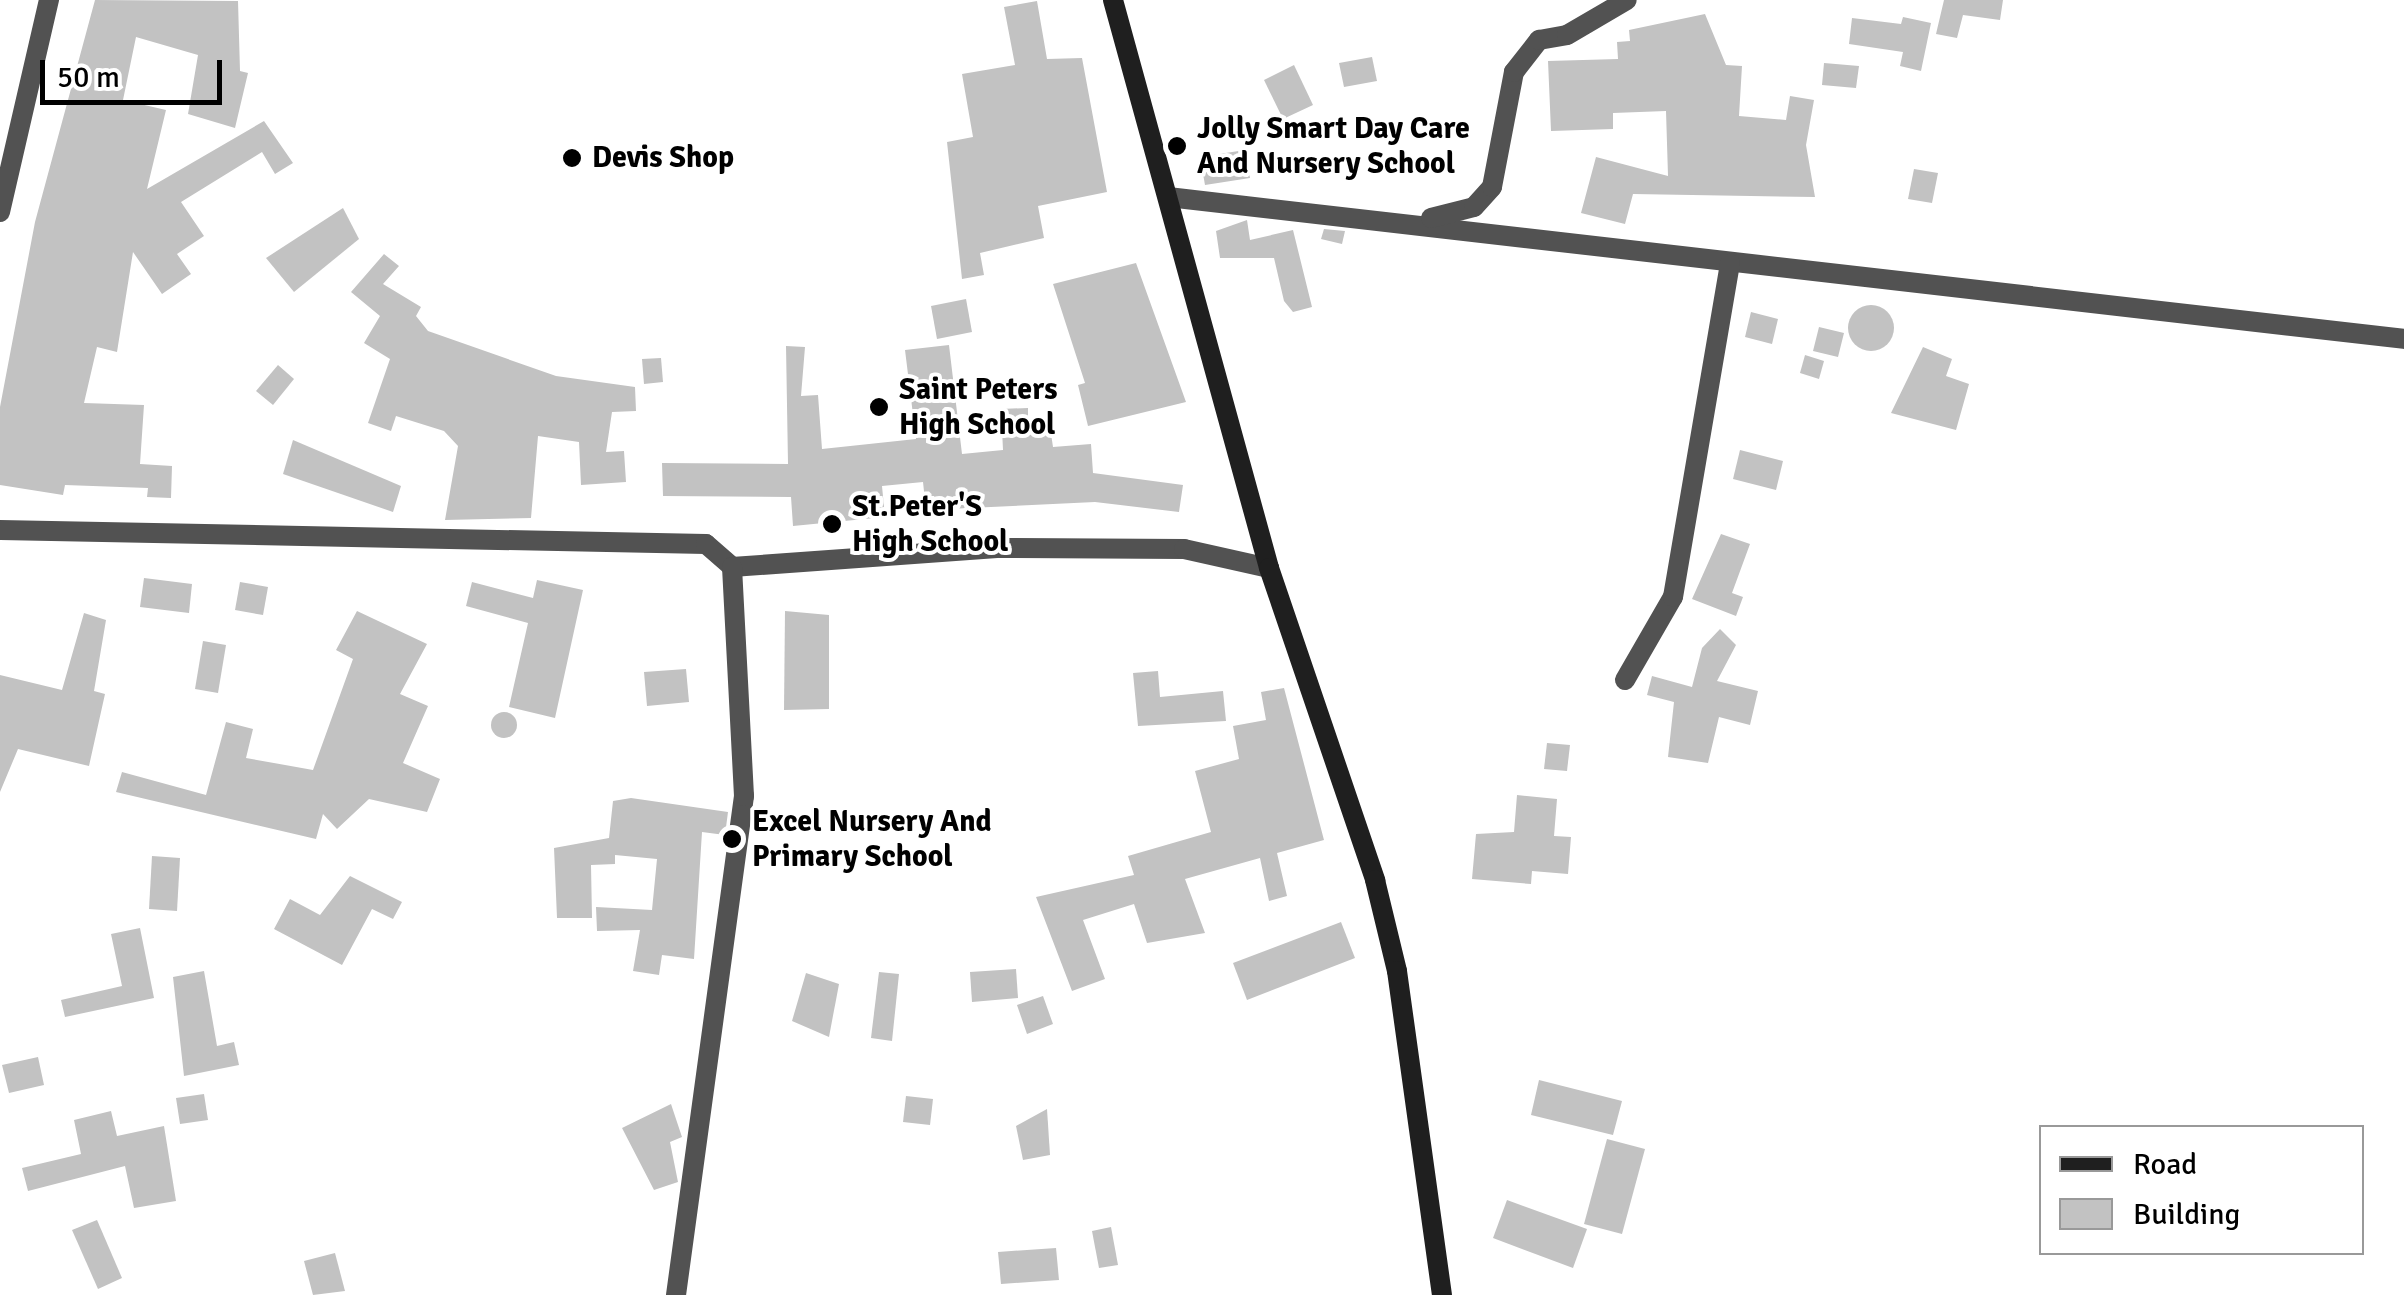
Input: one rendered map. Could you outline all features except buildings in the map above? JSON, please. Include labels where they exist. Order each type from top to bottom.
[{"type":"street","points":[[1,202],[49,0]]},
{"type":"street","points":[[1113,0],[1269,568],[1397,971],[1442,1295]]},
{"type":"street","points":[[1420,221],[1486,196],[1514,72],[1539,40],[1567,35],[1627,0]]},
{"type":"street","points":[[1168,196],[1420,221],[1730,264],[2240,314],[2404,339]]},
{"type":"street","points":[[1625,680],[1673,597],[1730,264]]},
{"type":"street","points":[[0,530],[706,544],[732,568],[744,796],[676,1295]]},
{"type":"street","points":[[732,568],[1055,548],[1184,549],[1269,568]]},
{"type":"place","name":"Jolly Smart Day Care And Nursery School","points":[[1177,146]]},
{"type":"place","name":"Devis Shop","points":[[572,158]]},
{"type":"place","name":"Saint Peters High School","points":[[879,407]]},
{"type":"place","name":"St.Peter'S High School","points":[[832,524]]},
{"type":"place","name":"Excel Nursery And Primary School","points":[[732,839]]}]
